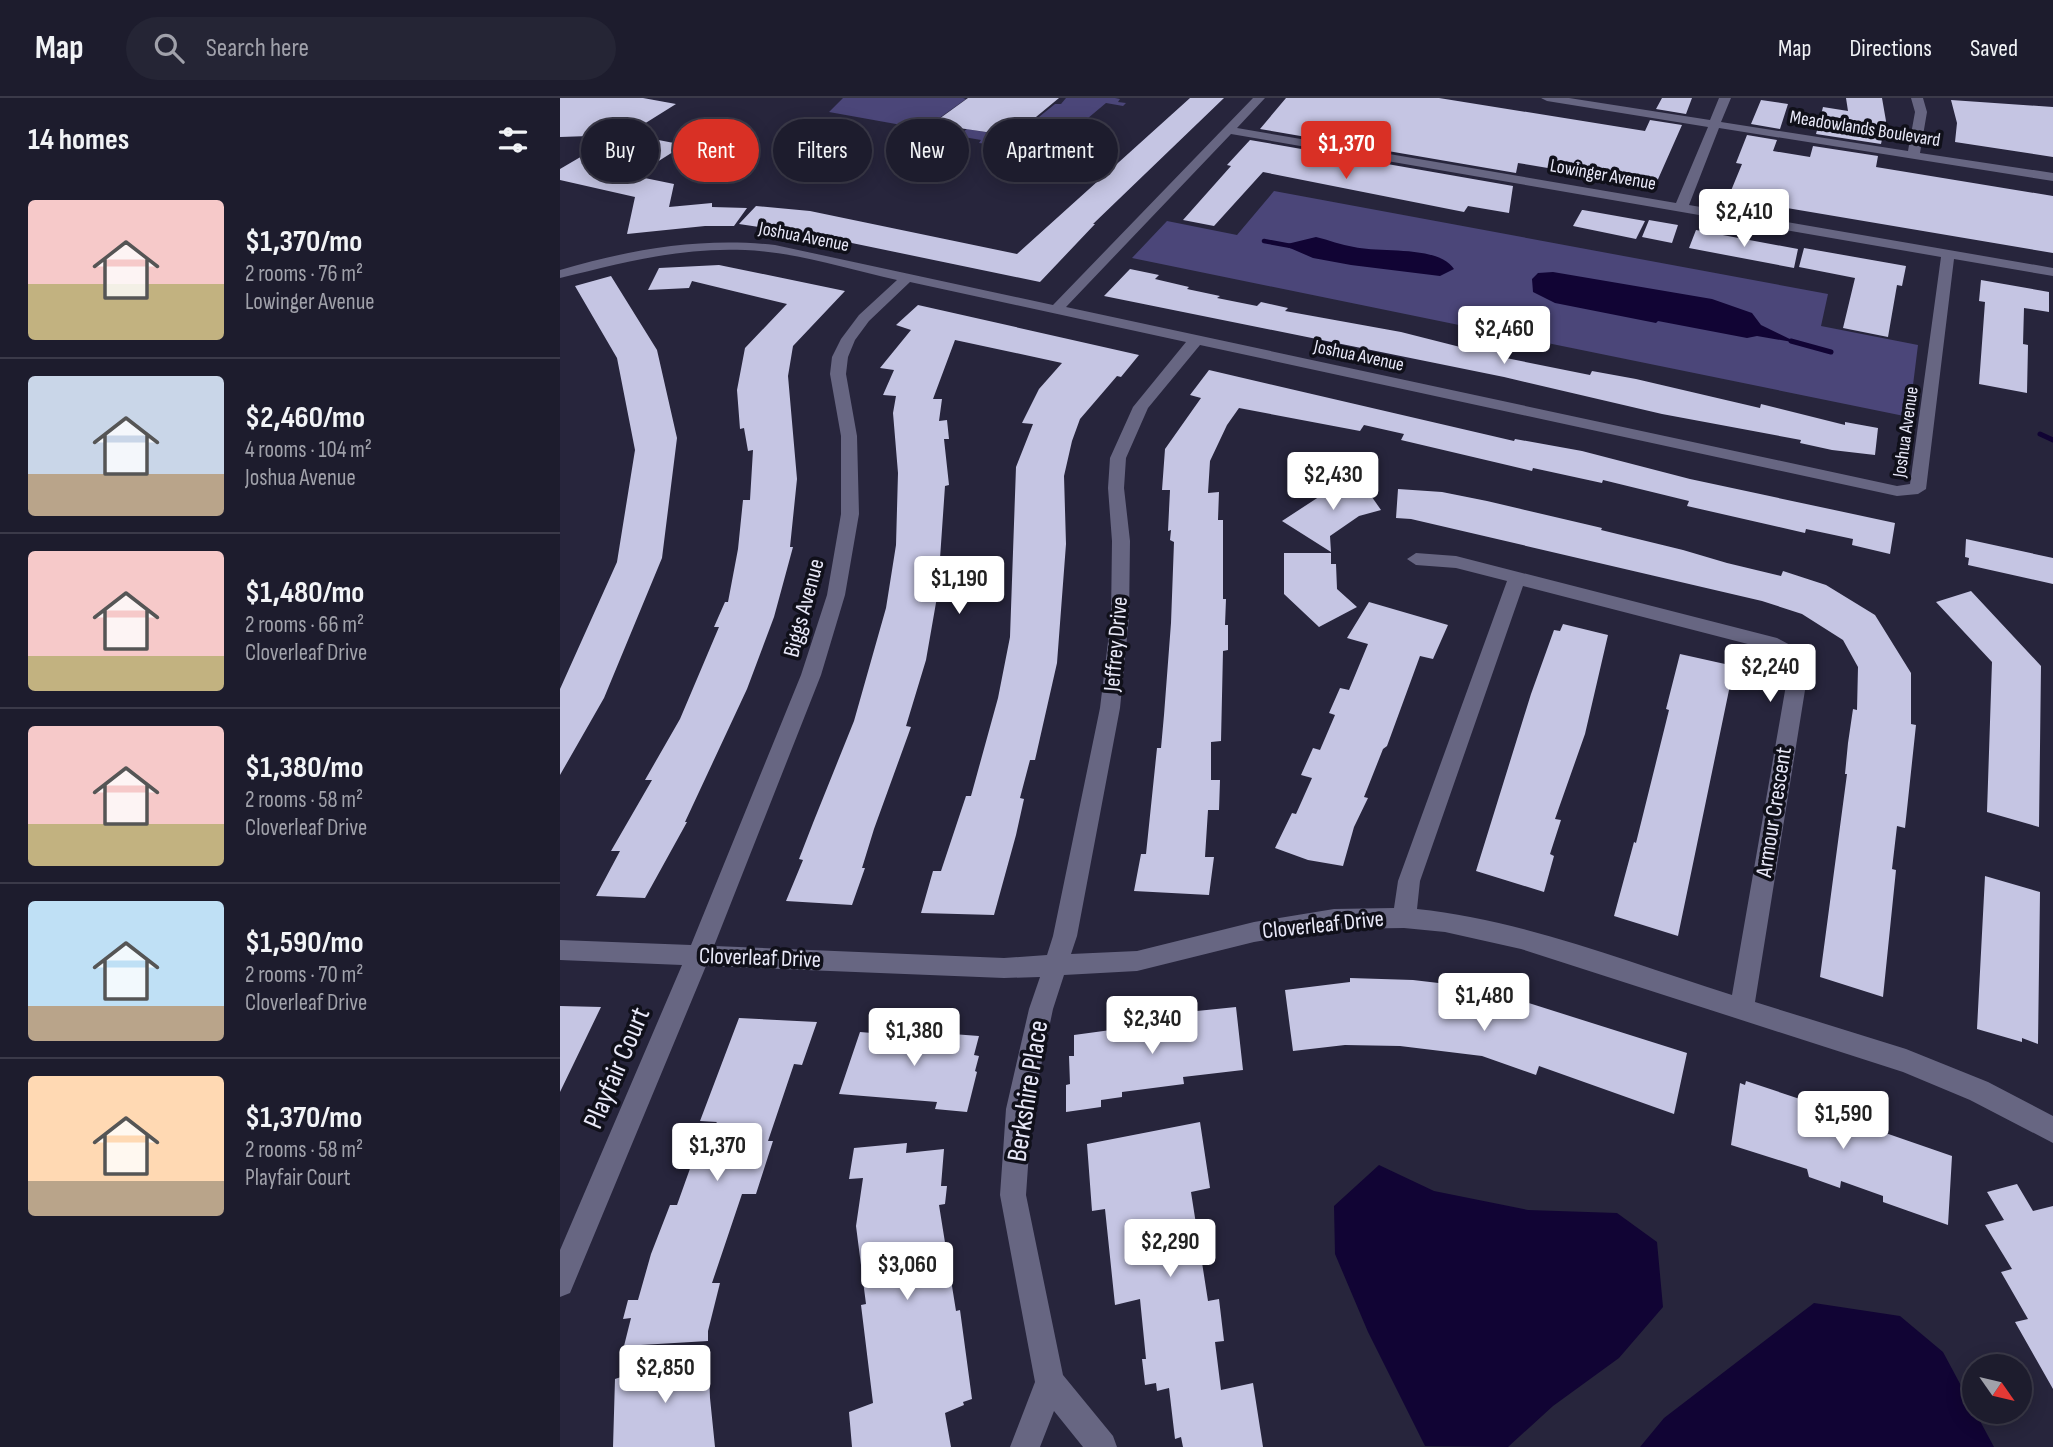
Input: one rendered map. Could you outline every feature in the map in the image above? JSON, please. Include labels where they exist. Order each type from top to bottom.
[{"type":"street","points":[[1056,309],[1259,98]]},
{"type":"street","name":"Meadowlands Boulevard","points":[[1547,98],[2053,177]]},
{"type":"street","points":[[1681,208],[1725,98]]},
{"type":"street","points":[[1914,154],[1921,112],[1917,98]]},
{"type":"street","name":"Lowinger Avenue","points":[[1228,130],[2053,272]]},
{"type":"street","name":"Joshua Avenue","points":[[560,274],[615,258],[660,249],[729,245],[775,249],[1897,491],[1918,489],[1948,254]]},
{"type":"street","name":"Biggs Avenue","points":[[698,955],[811,675],[836,595],[850,514],[849,436],[838,374],[840,357],[848,339],[864,318],[907,278]]},
{"type":"street","name":"Jeffrey Drive","points":[[1055,967],[1083,855],[1113,682],[1120,617],[1121,541],[1116,488],[1118,458],[1141,407],[1196,340]]},
{"type":"street","name":"Armour Crescent","points":[[1416,559],[1457,562],[1777,645],[1800,659],[1742,1009]]},
{"type":"street","points":[[1404,918],[1409,880],[1517,578]]},
{"type":"street","name":"Cloverleaf Drive","points":[[560,950],[1004,968],[1055,967],[1137,961],[1283,926],[1367,916],[1404,918],[1466,926],[1521,939],[1906,1061],[1979,1091],[2053,1130]]},
{"type":"street","name":"Playfair Court","points":[[560,1283],[698,955]]},
{"type":"street","name":"Berkshire Place","points":[[1055,967],[1041,1009],[1019,1109],[1013,1195],[1050,1382],[1102,1447]]},
{"type":"street","points":[[1025,1447],[1050,1382]]},
{"type":"shaded area","points":[[843,98],[966,99],[938,119],[886,119],[886,122],[829,112]]},
{"type":"shaded area","points":[[1066,98],[1115,98],[1120,99],[1118,102],[1126,103],[1123,106],[1106,103],[1087,119],[1036,119],[1055,104],[1061,104]]},
{"type":"shaded area","points":[[969,129],[983,132],[983,144],[979,143],[981,140],[969,138]]},
{"type":"shaded area","points":[[1274,191],[1828,294],[1821,326],[1918,345],[1909,417],[1132,258],[1167,221],[1237,235]]},
{"type":"shaded area","points":[[1316,237],[1365,249],[1408,251],[1436,256],[1454,269],[1440,276],[1351,265],[1313,258],[1283,245]]},
{"type":"shaded area","points":[[1553,272],[1712,299],[1752,313],[1761,325],[1798,343],[1757,336],[1747,338],[1555,303],[1533,292],[1532,279],[1538,273]]},
{"type":"shaded area","points":[[1379,1165],[1434,1191],[1528,1210],[1617,1213],[1657,1242],[1663,1307],[1619,1358],[1553,1406],[1508,1447],[1425,1446],[1368,1332],[1335,1254],[1334,1206]]},
{"type":"shaded area","points":[[1814,1303],[1900,1316],[1943,1352],[1962,1387],[1962,1424],[1982,1424],[1994,1447],[1640,1447],[1664,1418]]},
{"type":"building","points":[[560,98],[643,98],[676,104],[652,119],[581,119],[581,136],[560,137]]},
{"type":"building","points":[[968,98],[1059,98],[1034,119],[983,119],[983,132],[969,129],[969,119],[939,119]]},
{"type":"building","points":[[1190,98],[1224,98],[1093,224],[1040,282],[818,236],[739,224],[756,206],[810,211],[1017,254],[1097,182],[1118,182],[1118,163]]},
{"type":"building","points":[[1286,98],[1439,98],[1645,131],[1650,120],[1682,125],[1655,186],[1518,163],[1516,173],[1260,129]]},
{"type":"building","points":[[1662,98],[1692,98],[1686,114],[1656,109]]},
{"type":"building","points":[[1846,98],[1882,98],[1886,121],[1881,144],[1816,134],[1823,107],[1848,111]]},
{"type":"building","points":[[1761,100],[1788,104],[1780,129],[1751,124]]},
{"type":"building","points":[[1951,100],[2053,107],[2053,157],[1955,142],[1957,123]]},
{"type":"building","points":[[1747,135],[1777,140],[1773,151],[1810,157],[1813,146],[1878,156],[1876,167],[2053,196],[2053,253],[1728,198],[1742,164],[1736,163]]},
{"type":"building","points":[[659,140],[673,143],[673,152],[659,161]]},
{"type":"building","points":[[1250,140],[1513,186],[1509,213],[1468,206],[1464,212],[1263,172],[1214,226],[1183,220],[1231,166],[1227,165]]},
{"type":"building","points":[[581,157],[581,182],[659,181],[674,184],[669,207],[712,203],[712,207],[747,208],[734,226],[705,226],[627,234],[635,197],[560,180],[560,169]]},
{"type":"building","points":[[1582,210],[1645,221],[1636,239],[1573,226]]},
{"type":"building","points":[[1649,220],[1678,225],[1672,243],[1642,237]]},
{"type":"building","points":[[1696,230],[1798,249],[1794,268],[1689,248]]},
{"type":"building","points":[[1804,248],[1906,266],[1902,286],[1897,285],[1888,337],[1843,328],[1855,278],[1799,267]]},
{"type":"building","points":[[719,265],[845,291],[793,346],[788,376],[797,479],[790,547],[793,547],[774,617],[747,689],[687,822],[645,898],[596,896],[620,851],[611,851],[652,780],[645,780],[680,719],[719,627],[714,627],[725,602],[728,602],[738,549],[743,500],[750,500],[753,450],[748,451],[744,428],[740,429],[737,390],[745,348],[787,304],[692,281],[689,288],[648,290],[659,268]]},
{"type":"building","points":[[1130,269],[1159,275],[1155,279],[1189,287],[1187,289],[1220,296],[1217,298],[1257,306],[1261,302],[1288,308],[1285,311],[1401,332],[1472,350],[1474,346],[1503,352],[1501,357],[1590,375],[1592,371],[1636,379],[1760,408],[1761,404],[1845,425],[1845,422],[1878,428],[1875,455],[1832,450],[1800,443],[1801,440],[1662,414],[1504,377],[1104,296]]},
{"type":"building","points":[[611,276],[657,350],[677,438],[662,558],[604,698],[560,775],[560,689],[617,562],[635,450],[617,358],[575,286]]},
{"type":"building","points":[[1981,280],[2049,292],[2049,312],[2024,308],[2023,344],[2028,345],[2027,393],[1979,384],[1985,302],[1979,301]]},
{"type":"building","points":[[918,305],[1139,355],[1080,419],[1072,441],[1064,476],[1066,544],[1057,663],[1035,760],[1030,760],[1020,798],[1024,799],[1016,835],[994,915],[921,913],[933,871],[941,871],[966,796],[971,796],[998,698],[1010,637],[1016,467],[1033,424],[1022,423],[1039,389],[1062,363],[955,340],[933,399],[942,399],[939,421],[947,420],[949,439],[944,439],[949,485],[945,486],[939,573],[945,573],[942,597],[937,597],[926,660],[906,726],[911,727],[874,829],[862,868],[865,868],[852,905],[786,901],[803,860],[799,859],[854,721],[886,608],[896,545],[898,473],[893,413],[896,396],[883,395],[894,370],[880,368],[911,330],[896,325]]},
{"type":"building","points":[[1209,370],[1514,441],[1515,439],[1582,451],[1690,479],[1895,523],[1890,554],[1852,545],[1853,539],[1806,529],[1805,533],[1687,506],[1689,501],[1603,480],[1602,483],[1533,468],[1532,471],[1401,440],[1404,434],[1364,425],[1360,431],[1239,408],[1227,425],[1210,461],[1208,493],[1219,492],[1218,520],[1223,520],[1223,599],[1226,599],[1225,625],[1228,625],[1228,650],[1223,651],[1221,741],[1211,742],[1211,780],[1220,780],[1219,810],[1208,810],[1205,857],[1214,857],[1209,895],[1134,891],[1141,854],[1146,854],[1157,748],[1161,748],[1171,623],[1174,542],[1170,540],[1171,530],[1168,531],[1170,490],[1162,490],[1165,449],[1201,398],[1190,395]]},
{"type":"building","points":[[1360,480],[1381,510],[1359,516],[1330,536],[1331,552],[1282,521],[1334,487]]},
{"type":"building","points":[[1398,489],[1442,492],[1487,501],[1602,528],[1601,530],[1781,576],[1783,571],[1826,585],[1875,615],[1911,673],[1911,724],[1916,725],[1905,828],[1897,826],[1892,869],[1896,870],[1883,997],[1820,977],[1847,774],[1848,743],[1853,709],[1857,710],[1858,667],[1843,640],[1802,614],[1762,601],[1411,519],[1396,518]]},
{"type":"building","points":[[1966,539],[2053,558],[2053,584],[1968,565],[1969,558],[1965,557]]},
{"type":"building","points":[[1284,553],[1331,553],[1331,564],[1336,564],[1337,589],[1357,607],[1319,627],[1284,594]]},
{"type":"building","points":[[1971,591],[2041,666],[2039,827],[1987,812],[1992,662],[1936,602]]},
{"type":"building","points":[[1369,602],[1448,625],[1433,659],[1420,656],[1387,746],[1383,749],[1364,797],[1368,798],[1354,827],[1343,866],[1308,860],[1275,848],[1292,813],[1296,814],[1312,778],[1301,775],[1313,748],[1320,750],[1335,715],[1329,713],[1340,688],[1349,690],[1368,644],[1347,638]]},
{"type":"building","points":[[1563,624],[1608,635],[1585,734],[1555,819],[1561,820],[1550,854],[1554,856],[1544,892],[1476,871],[1531,694],[1554,630],[1560,631]]},
{"type":"building","points":[[1680,654],[1734,666],[1678,936],[1614,916],[1634,842],[1636,843]]},
{"type":"building","points":[[1985,876],[2040,892],[2038,1044],[1977,1029]]},
{"type":"building","points":[[1350,978],[1413,980],[1481,988],[1687,1053],[1674,1114],[1539,1066],[1536,1075],[1482,1056],[1400,1046],[1345,1045],[1293,1051],[1285,990],[1350,982]]},
{"type":"building","points":[[560,1006],[601,1007],[560,1092]]},
{"type":"building","points":[[1236,1007],[1243,1070],[1183,1077],[1184,1084],[1122,1092],[1122,1097],[1101,1100],[1101,1107],[1066,1112],[1066,1085],[1070,1084],[1069,1056],[1074,1056],[1074,1035],[1155,1024],[1155,1019],[1188,1016],[1187,1012]]},
{"type":"building","points":[[739,1018],[817,1022],[802,1065],[794,1064],[768,1141],[773,1141],[756,1194],[742,1194],[712,1283],[720,1283],[708,1341],[624,1346],[631,1318],[623,1319],[628,1300],[638,1300],[651,1254],[670,1205],[677,1205],[692,1163],[689,1155],[717,1122],[700,1121]]},
{"type":"building","points":[[886,1029],[979,1036],[974,1055],[979,1056],[975,1071],[977,1072],[967,1112],[935,1109],[937,1102],[839,1094],[860,1032],[884,1034]]},
{"type":"building","points":[[1746,1081],[1872,1123],[1871,1128],[1952,1156],[1948,1225],[1883,1202],[1883,1196],[1841,1181],[1840,1188],[1809,1177],[1807,1169],[1731,1145],[1740,1083],[1745,1085]]},
{"type":"building","points":[[1200,1122],[1210,1188],[1191,1192],[1208,1301],[1219,1299],[1224,1341],[1215,1342],[1221,1390],[1253,1383],[1263,1447],[1183,1447],[1181,1437],[1175,1439],[1169,1388],[1157,1391],[1156,1383],[1145,1385],[1142,1359],[1146,1359],[1140,1299],[1115,1305],[1105,1209],[1092,1211],[1087,1144]]},
{"type":"building","points":[[907,1143],[906,1153],[944,1149],[941,1186],[947,1186],[945,1204],[939,1205],[956,1311],[960,1310],[972,1399],[945,1413],[951,1447],[852,1447],[849,1412],[873,1403],[861,1305],[866,1304],[856,1226],[863,1178],[849,1179],[854,1148]]},
{"type":"building","points":[[2017,1184],[2033,1211],[2053,1206],[2053,1389],[2015,1322],[2028,1319],[2001,1272],[2012,1269],[1985,1225],[2004,1220],[1987,1192]]},
{"type":"building","points":[[708,1348],[715,1447],[613,1447],[615,1379]]},
{"type":"waterway","points":[[1264,241],[1291,246]]},
{"type":"waterway","points":[[1791,341],[1831,352]]},
{"type":"waterway","points":[[2040,434],[2053,440]]}]
